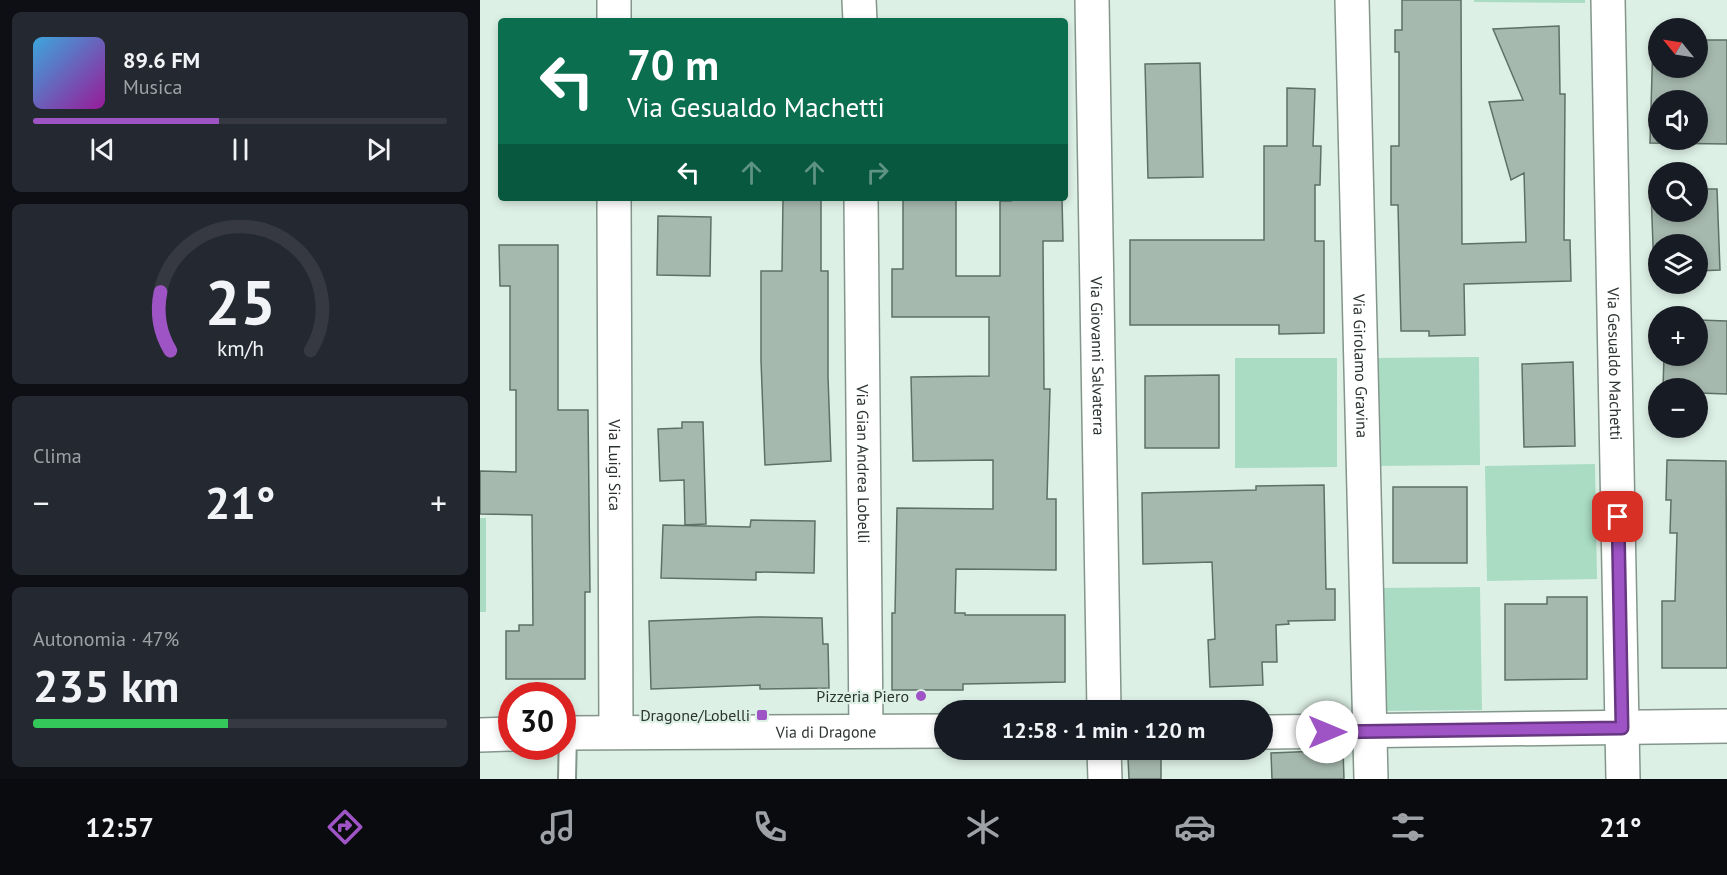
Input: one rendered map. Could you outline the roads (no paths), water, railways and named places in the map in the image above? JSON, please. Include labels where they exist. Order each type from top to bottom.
[{"type":"street","points":[[614,0],[614,18]]},
{"type":"street","points":[[859,0],[860,18]]},
{"type":"street","name":"Via Giovanni Salvaterra","points":[[1092,0],[1104,700]]},
{"type":"street","name":"Via Girolamo Gravina","points":[[1352,0],[1371,779]]},
{"type":"street","name":"Via Gesualdo Machetti","points":[[1608,0],[1623,779]]},
{"type":"street","name":"Via Luigi Sica","points":[[615,201],[616,732]]},
{"type":"street","name":"Via Gian Andrea Lobelli","points":[[861,201],[866,730]]},
{"type":"street","points":[[1273,732],[1727,726]]},
{"type":"street","name":"Via di Dragone","points":[[576,733],[934,731]]},
{"type":"street","points":[[480,735],[498,734]]},
{"type":"street","points":[[1104,760],[1105,779]]},
{"type":"lane","points":[[566,760],[567,779]]},
{"type":"place","name":"Pizzeria Piero","points":[[921,696]]},
{"type":"place","name":"Dragone/Lobelli","points":[[762,715]]}]
